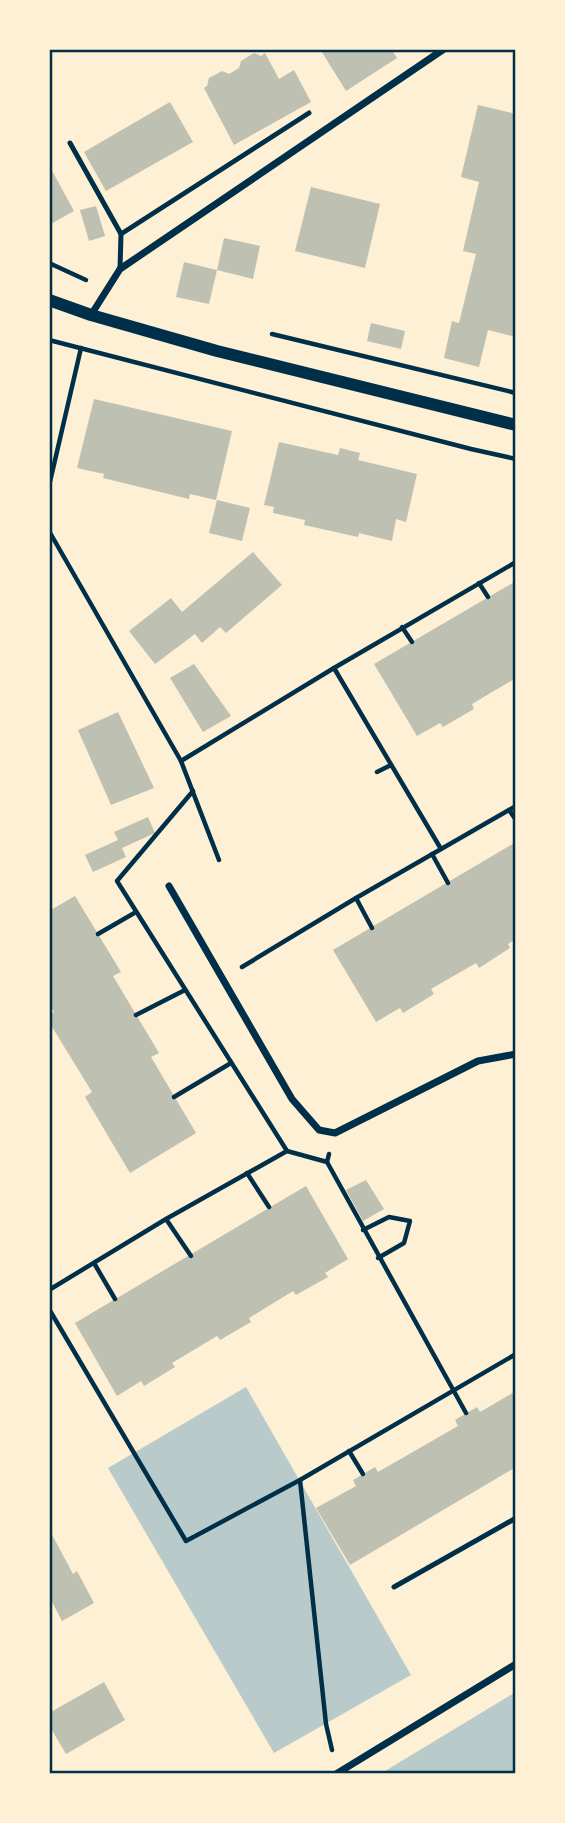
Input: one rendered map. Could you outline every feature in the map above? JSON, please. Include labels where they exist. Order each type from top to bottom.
[{"type":"street","points":[[91,315],[120,269],[444,49]]},
{"type":"street","points":[[49,300],[91,315],[243,358],[516,425]]},
{"type":"street","points":[[169,886],[292,1099],[319,1130],[335,1133],[478,1061],[516,1054]]},
{"type":"street","points":[[337,1773],[516,1664]]},
{"type":"lane","points":[[121,234],[309,113]]},
{"type":"lane","points":[[71,143],[121,234],[120,269]]},
{"type":"lane","points":[[394,1587],[516,1518]]},
{"type":"path","points":[[49,262],[106,290]]},
{"type":"path","points":[[267,333],[516,393]]},
{"type":"path","points":[[49,340],[516,459]]},
{"type":"path","points":[[49,486],[82,348]]},
{"type":"path","points":[[49,531],[181,761],[219,860]]},
{"type":"path","points":[[181,761],[402,627],[516,562]]},
{"type":"path","points":[[479,583],[488,597]]},
{"type":"path","points":[[402,627],[412,642]]},
{"type":"path","points":[[334,668],[441,849]]},
{"type":"path","points":[[377,772],[391,765]]},
{"type":"path","points":[[223,979],[356,898],[516,806]]},
{"type":"path","points":[[509,810],[516,820]]},
{"type":"path","points":[[432,854],[448,883]]},
{"type":"path","points":[[356,898],[372,928]]},
{"type":"path","points":[[98,934],[136,912]]},
{"type":"path","points":[[136,1015],[185,990]]},
{"type":"path","points":[[174,1097],[231,1063]]},
{"type":"path","points":[[335,1133],[327,1162],[466,1413]]},
{"type":"path","points":[[49,1290],[286,1151],[327,1162]]},
{"type":"path","points":[[247,1173],[269,1207]]},
{"type":"path","points":[[363,1230],[389,1217],[410,1221],[404,1243],[378,1258]]},
{"type":"path","points":[[166,1219],[191,1256]]},
{"type":"path","points":[[94,1263],[115,1299]]},
{"type":"path","points":[[49,1309],[186,1541],[300,1480],[516,1354]]},
{"type":"path","points":[[349,1451],[363,1474]]},
{"type":"path","points":[[300,1480],[326,1724],[337,1773]]},
{"type":"shaded area","points":[[246,1387],[411,1675],[274,1753],[108,1468]]},
{"type":"shaded area","points":[[516,1692],[516,1774],[380,1774]]},
{"type":"building","points":[[320,49],[391,49],[397,58],[346,91]]},
{"type":"building","points":[[254,53],[261,56],[265,53],[279,79],[294,70],[311,102],[234,145],[204,88],[209,78],[222,71],[229,74],[239,68],[241,61]]},
{"type":"building","points":[[170,102],[193,142],[106,191],[84,152]]},
{"type":"building","points":[[478,105],[516,114],[516,337],[488,330],[479,367],[444,358],[452,321],[459,323],[476,254],[463,251],[479,182],[461,177]]},
{"type":"building","points":[[49,165],[74,211],[49,225]]},
{"type":"building","points":[[311,187],[380,204],[365,268],[295,251]]},
{"type":"building","points":[[96,206],[105,236],[89,241],[80,210]]},
{"type":"building","points":[[224,238],[260,246],[253,279],[217,270]]},
{"type":"building","points":[[184,262],[217,270],[209,304],[176,297]]},
{"type":"building","points":[[371,323],[405,331],[401,349],[367,341]]},
{"type":"building","points":[[94,399],[232,431],[216,500],[190,494],[189,499],[103,478],[104,474],[77,468]]},
{"type":"building","points":[[279,442],[338,455],[340,448],[360,453],[358,460],[417,474],[406,522],[396,519],[392,541],[359,533],[358,537],[304,525],[305,520],[273,513],[274,507],[264,505]]},
{"type":"building","points":[[217,500],[250,508],[242,541],[209,533]]},
{"type":"building","points":[[253,552],[282,585],[226,633],[220,627],[202,643],[195,634],[155,664],[129,631],[171,598],[182,612]]},
{"type":"building","points":[[516,581],[516,678],[472,704],[474,709],[443,727],[440,723],[417,736],[374,664]]},
{"type":"building","points":[[194,664],[231,716],[203,732],[170,678]]},
{"type":"building","points":[[118,712],[154,788],[111,805],[78,730]]},
{"type":"building","points":[[148,817],[155,833],[122,848],[126,857],[93,872],[85,855],[118,840],[114,832]]},
{"type":"building","points":[[516,842],[516,939],[508,944],[510,948],[479,968],[476,963],[431,989],[434,994],[403,1013],[400,1008],[376,1022],[333,950]]},
{"type":"building","points":[[75,896],[121,972],[113,976],[159,1053],[151,1057],[196,1133],[130,1173],[85,1097],[92,1092],[49,1022],[49,1015],[54,1012],[49,1004],[49,911]]},
{"type":"building","points":[[366,1180],[384,1209],[363,1221],[346,1190]]},
{"type":"building","points":[[306,1186],[348,1259],[325,1273],[328,1277],[296,1295],[293,1291],[249,1318],[251,1322],[220,1340],[217,1336],[172,1363],[175,1367],[144,1386],[141,1381],[117,1396],[75,1323]]},
{"type":"building","points":[[516,1391],[516,1467],[350,1565],[316,1508],[356,1486],[353,1480],[375,1467],[378,1472],[458,1426],[455,1420],[477,1407],[480,1412]]},
{"type":"building","points":[[49,1529],[73,1574],[77,1571],[94,1603],[62,1621],[49,1596]]},
{"type":"building","points":[[104,1682],[125,1720],[66,1754],[49,1725],[49,1713]]}]
